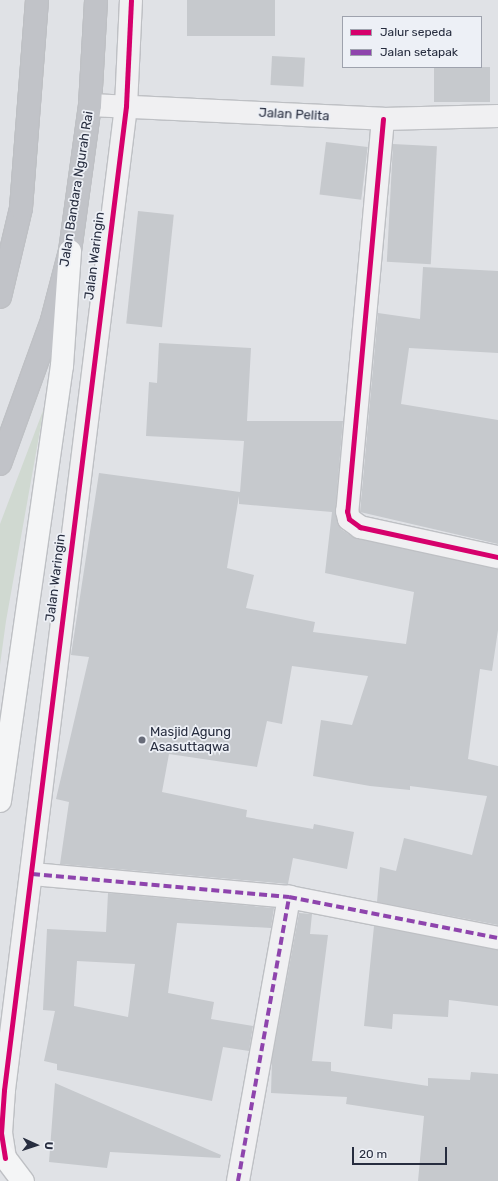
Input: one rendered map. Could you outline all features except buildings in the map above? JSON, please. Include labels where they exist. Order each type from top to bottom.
[{"type":"highway","points":[[0,800],[62,366],[70,251]]},
{"type":"highway","points":[[2,1154],[23,1181]]},
{"type":"main road","points":[[0,297],[21,208],[37,0]]},
{"type":"main road","name":"Jalan Bandara Ngurah Rai","points":[[0,464],[52,320],[70,251],[90,105],[96,0]]},
{"type":"street","name":"Jalan Waringin","points":[[2,1154],[1,1132],[4,1090],[32,874],[92,368],[126,106],[131,0]]},
{"type":"street","name":"Jalan Pelita","points":[[90,105],[383,120],[498,116]]},
{"type":"street","points":[[383,120],[346,511],[349,519],[360,527],[498,557]]},
{"type":"street","points":[[62,366],[92,368]]},
{"type":"street","points":[[32,874],[289,897],[498,938]]},
{"type":"street","points":[[238,1181],[289,897]]},
{"type":"shaded area","points":[[44,408],[6,621],[0,665],[0,524]]},
{"type":"marked path","points":[[32,874],[289,897],[498,938]]},
{"type":"marked path","points":[[238,1181],[289,897]]},
{"type":"cycle path","points":[[5,1158],[1,1133],[4,1090],[126,106],[131,0]]},
{"type":"cycle path","points":[[383,119],[347,511],[349,519],[360,527],[498,557]]},
{"type":"place","name":"Masjid Agung Asasuttaqwa","points":[[142,740]]}]
